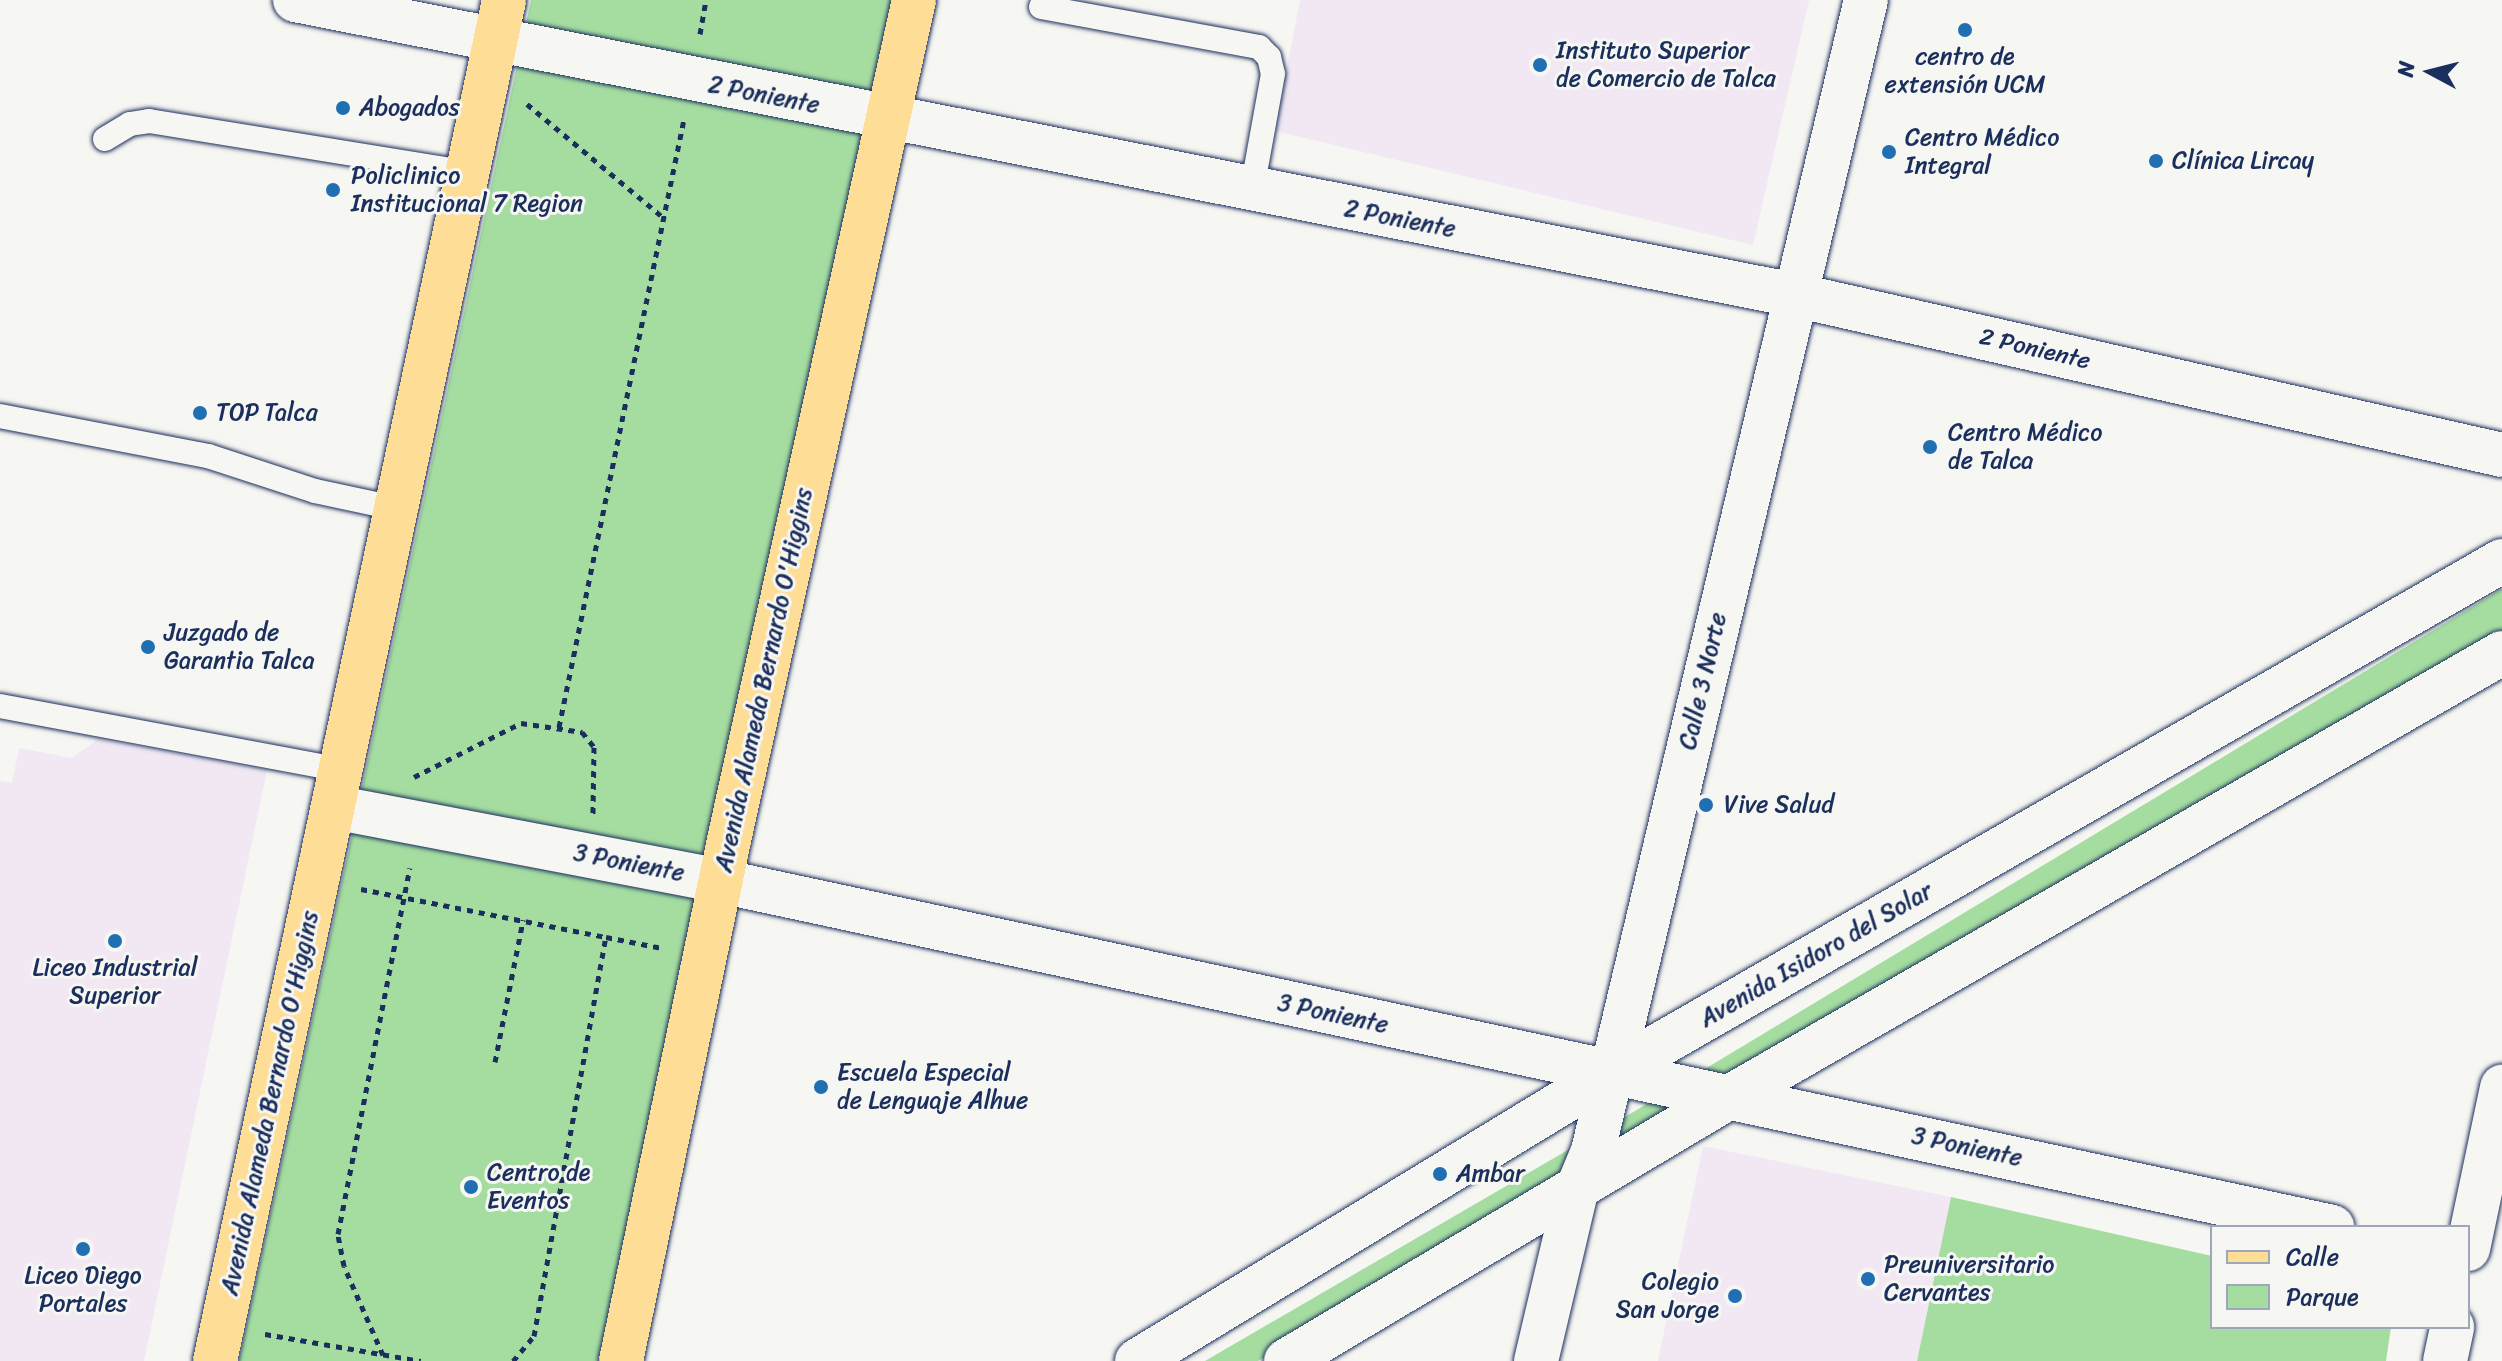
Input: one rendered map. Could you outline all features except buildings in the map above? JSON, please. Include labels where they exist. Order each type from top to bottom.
[{"type":"main road","name":"Avenida Alameda Bernardo O'Higgins","points":[[621,1361],[720,881],[914,0]]},
{"type":"main road","name":"Avenida Alameda Bernardo O'Higgins","points":[[215,1361],[399,509],[464,172],[510,29]]},
{"type":"street","name":"2 Poniente","points":[[295,0],[510,29],[691,81],[1795,295],[2502,455]]},
{"type":"street","name":"Calle 3 Norte","points":[[1536,1361],[1576,1192],[1593,1151],[1866,0]]},
{"type":"street","name":"Avenida Isidoro del Solar","points":[[1137,1361],[1609,1074],[2502,561]]},
{"type":"street","points":[[1286,1361],[1576,1192],[1733,1095],[2502,653]]},
{"type":"street","name":"3 Poniente","points":[[337,789],[401,820],[720,881],[1609,1074],[1733,1095],[2323,1225]]},
{"type":"street","points":[[2470,1239],[2502,1087]]},
{"type":"street","points":[[2470,1257],[2502,1264]]},
{"type":"street","points":[[2445,1361],[2452,1329]]},
{"type":"lane","points":[[1041,7],[1259,47],[1269,57],[1273,74],[1252,190]]},
{"type":"lane","points":[[105,139],[130,124],[149,121],[464,172]]},
{"type":"lane","points":[[0,416],[208,456],[315,491],[399,509]]},
{"type":"lane","points":[[0,706],[337,789]]},
{"type":"path","points":[[510,29],[520,98],[665,219]]},
{"type":"path","points":[[559,727],[691,81]]},
{"type":"path","points":[[383,1355],[344,1266],[338,1234],[413,856],[395,852],[409,779],[521,723],[559,727],[592,740],[593,829]]},
{"type":"path","points":[[317,880],[667,949]]},
{"type":"path","points":[[495,1062],[523,920]]},
{"type":"path","points":[[513,1361],[534,1336],[606,937]]},
{"type":"path","points":[[256,1333],[421,1361]]},
{"type":"shaded area","name":"Instituto Superior de Comercio de Talca","points":[[1300,0],[1809,0],[1753,245],[1275,131]]},
{"type":"shaded area","name":"Liceo Industrial Superior","points":[[98,739],[267,770],[144,1361],[0,1361],[0,781],[12,783],[19,748],[72,758]]},
{"type":"shaded area","points":[[1703,1146],[1951,1197],[1917,1361],[1658,1361]]},
{"type":"green space","points":[[531,0],[896,0],[598,1361],[239,1361]]},
{"type":"green space","points":[[2502,589],[2502,635],[1578,1179],[1258,1361],[1205,1361],[1630,1114]]},
{"type":"green space","points":[[1951,1197],[2210,1256],[2210,1329],[2391,1329],[2386,1361],[1917,1361]]},
{"type":"place","name":"centro de extensión UCM","points":[[1965,30]]},
{"type":"place","name":"Instituto Superior de Comercio de Talca","points":[[1540,65]]},
{"type":"place","name":"Abogados","points":[[343,108]]},
{"type":"place","name":"Centro Médico Integral","points":[[1889,152]]},
{"type":"place","name":"Clínica Lircay","points":[[2156,161]]},
{"type":"place","name":"Policlinico Institucional 7 Region","points":[[333,190]]},
{"type":"place","name":"TOP Talca","points":[[200,413]]},
{"type":"place","name":"Centro Médico de Talca","points":[[1930,447]]},
{"type":"place","name":"Juzgado de Garantia Talca","points":[[148,647]]},
{"type":"place","name":"Vive Salud","points":[[1706,805]]},
{"type":"place","name":"Liceo Industrial Superior","points":[[115,941]]},
{"type":"place","name":"Escuela Especial de Lenguaje Alhue","points":[[821,1087]]},
{"type":"place","name":"Ambar","points":[[1440,1174]]},
{"type":"place","name":"Centro de Eventos","points":[[471,1187]]},
{"type":"place","name":"Liceo Diego Portales","points":[[83,1249]]},
{"type":"place","name":"Preuniversitario Cervantes","points":[[1868,1279]]},
{"type":"place","name":"Colegio San Jorge","points":[[1735,1296]]}]
